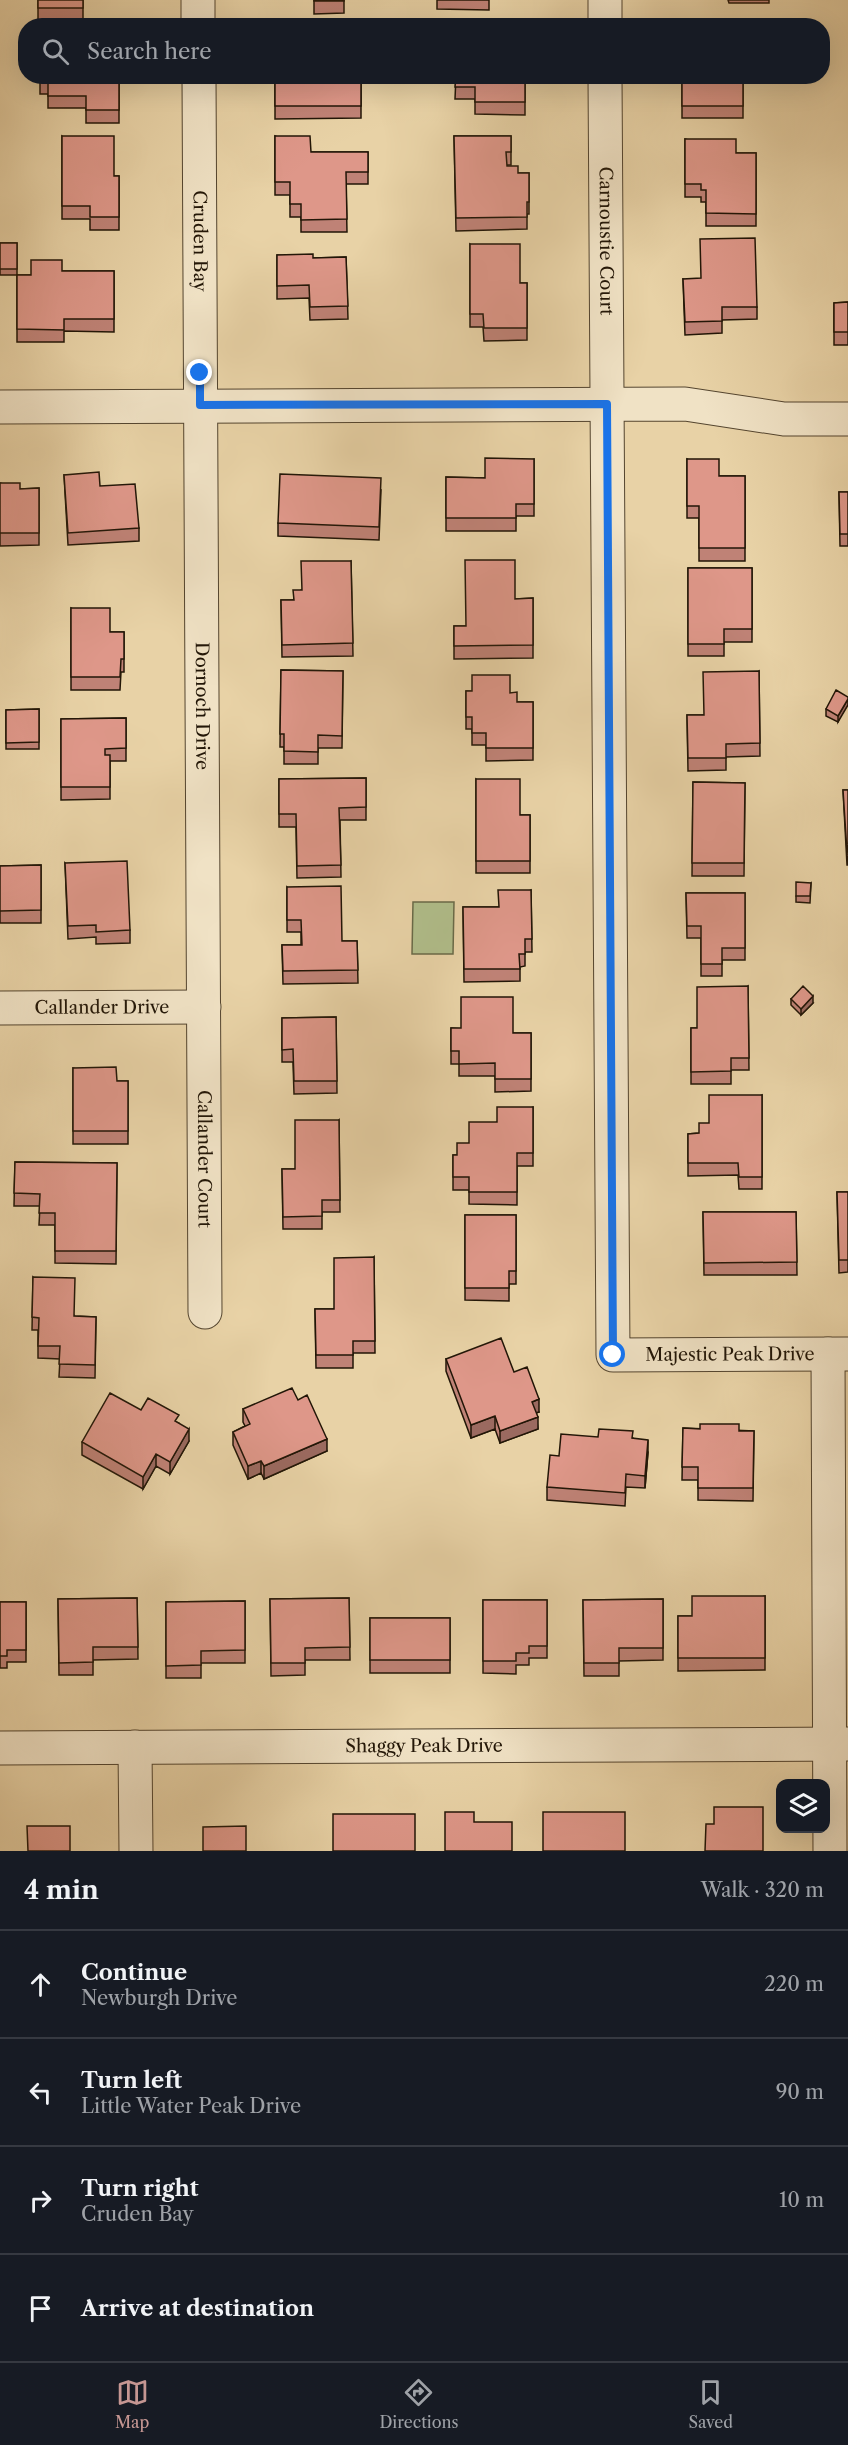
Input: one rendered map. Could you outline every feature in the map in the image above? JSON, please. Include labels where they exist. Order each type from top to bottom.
[{"type":"street","points":[[198,0],[198,18]]},
{"type":"street","points":[[605,0],[605,18]]},
{"type":"street","name":"Cruden Bay","points":[[199,84],[200,405]]},
{"type":"street","name":"Carnoustie Court","points":[[605,84],[613,1355]]},
{"type":"street","points":[[0,407],[685,404],[784,419],[848,419]]},
{"type":"street","name":"Dornoch Drive","points":[[200,405],[204,1007]]},
{"type":"street","name":"Callander Drive","points":[[0,1008],[204,1007]]},
{"type":"street","name":"Callander Court","points":[[204,1007],[205,1312]]},
{"type":"street","points":[[830,1851],[839,1744],[838,1354]]},
{"type":"street","name":"Majestic Peak Drive","points":[[613,1355],[838,1354]]},
{"type":"street","name":"Shaggy Peak Drive","points":[[0,1748],[839,1744]]},
{"type":"street","points":[[135,1748],[136,1851]]},
{"type":"green space","points":[[413,902],[454,902],[453,954],[412,954]]},
{"type":"building","points":[[38,0],[83,0],[83,8],[38,8]]},
{"type":"building","points":[[344,0],[344,1],[314,1]]},
{"type":"building","points":[[48,84],[119,84],[119,110],[86,110],[86,96],[48,96]]},
{"type":"building","points":[[275,84],[361,84],[361,106],[275,106]]},
{"type":"building","points":[[455,84],[525,84],[525,102],[475,102],[475,87],[455,87]]},
{"type":"building","points":[[682,84],[743,84],[743,106],[682,106]]},
{"type":"building","points":[[62,136],[114,136],[114,176],[119,176],[119,217],[90,217],[90,206],[62,206]]},
{"type":"building","points":[[275,136],[310,136],[311,152],[368,152],[368,172],[346,172],[347,219],[301,220],[301,204],[290,204],[290,182],[275,182]]},
{"type":"building","points":[[454,136],[511,136],[511,152],[506,152],[507,166],[518,166],[518,173],[529,173],[527,217],[456,218]]},
{"type":"building","points":[[685,139],[736,139],[736,153],[756,153],[756,214],[706,213],[706,190],[701,190],[701,184],[685,184]]},
{"type":"building","points":[[755,238],[757,307],[722,307],[722,321],[685,322],[683,279],[701,278],[700,239]]},
{"type":"building","points":[[0,243],[17,243],[17,269],[0,269]]},
{"type":"building","points":[[470,244],[520,244],[520,283],[527,283],[527,328],[484,328],[483,314],[470,314]]},
{"type":"building","points":[[313,254],[313,258],[346,257],[348,306],[310,307],[309,285],[277,286],[277,255]]},
{"type":"building","points":[[31,260],[62,260],[62,271],[114,271],[114,319],[64,319],[64,330],[17,329],[17,275],[31,275]]},
{"type":"building","points":[[848,302],[848,332],[834,332],[834,303]]},
{"type":"building","points":[[485,458],[534,459],[534,504],[516,504],[516,518],[446,518],[446,477],[485,478]]},
{"type":"building","points":[[687,459],[719,459],[719,476],[745,476],[745,548],[699,548],[699,506],[687,506]]},
{"type":"building","points":[[99,472],[100,486],[135,484],[139,528],[68,533],[64,475]]},
{"type":"building","points":[[280,474],[381,478],[379,527],[278,523]]},
{"type":"building","points":[[0,483],[20,483],[20,489],[39,488],[39,533],[0,533]]},
{"type":"building","points":[[839,492],[848,492],[848,534],[840,534]]},
{"type":"building","points":[[465,560],[515,560],[515,599],[533,598],[533,645],[454,646],[454,626],[466,626]]},
{"type":"building","points":[[301,561],[351,561],[353,643],[282,645],[281,600],[294,600],[293,590],[302,590]]},
{"type":"building","points":[[688,568],[752,568],[752,629],[724,629],[724,644],[688,644]]},
{"type":"building","points":[[71,608],[110,608],[110,632],[124,632],[124,659],[121,659],[120,677],[71,677]]},
{"type":"building","points":[[281,670],[343,671],[342,736],[318,735],[318,752],[284,751],[284,734],[280,734]]},
{"type":"building","points":[[759,671],[760,743],[726,744],[726,758],[688,758],[687,715],[704,715],[703,672]]},
{"type":"building","points":[[472,675],[510,675],[510,693],[517,692],[517,702],[533,702],[533,748],[486,748],[486,733],[472,733],[472,717],[466,717],[466,691],[472,691]]},
{"type":"building","points":[[836,690],[848,697],[838,716],[826,709]]},
{"type":"building","points":[[39,709],[39,742],[6,743],[6,710]]},
{"type":"building","points":[[126,718],[126,748],[105,749],[105,755],[110,755],[110,787],[61,787],[61,719]]},
{"type":"building","points":[[366,778],[366,807],[339,808],[341,865],[297,866],[296,814],[279,814],[279,779]]},
{"type":"building","points":[[476,779],[520,779],[520,815],[530,815],[530,861],[476,861]]},
{"type":"building","points":[[693,782],[745,783],[744,863],[692,863]]},
{"type":"building","points":[[843,790],[848,790],[848,852],[847,852]]},
{"type":"building","points":[[127,861],[130,930],[96,932],[96,925],[68,926],[65,863]]},
{"type":"building","points":[[41,865],[41,910],[0,911],[0,866]]},
{"type":"building","points":[[796,882],[811,883],[810,896],[796,896]]},
{"type":"building","points":[[341,886],[342,941],[357,941],[358,970],[283,971],[282,945],[302,945],[301,920],[287,920],[287,887]]},
{"type":"building","points":[[498,890],[531,890],[532,939],[525,939],[525,954],[519,954],[520,969],[464,969],[463,907],[499,907]]},
{"type":"building","points":[[686,893],[745,893],[745,948],[722,948],[722,964],[701,964],[701,926],[687,926]]},
{"type":"building","points":[[748,986],[749,1058],[731,1058],[731,1071],[691,1072],[691,1028],[697,1028],[697,987]]},
{"type":"building","points":[[803,986],[813,996],[801,1009],[791,999]]},
{"type":"building","points":[[461,997],[513,997],[513,1033],[531,1033],[531,1079],[495,1079],[495,1063],[459,1064],[459,1051],[451,1051],[451,1028],[461,1028]]},
{"type":"building","points":[[336,1017],[337,1081],[294,1081],[293,1049],[282,1050],[282,1018]]},
{"type":"building","points":[[116,1067],[117,1081],[128,1081],[128,1131],[73,1131],[73,1068]]},
{"type":"building","points":[[709,1095],[762,1095],[762,1177],[739,1177],[738,1163],[688,1163],[688,1134],[699,1133],[699,1123],[709,1123]]},
{"type":"building","points":[[497,1107],[533,1107],[533,1153],[517,1153],[517,1192],[469,1192],[469,1177],[453,1177],[453,1155],[457,1155],[457,1143],[469,1143],[469,1122],[497,1122]]},
{"type":"building","points":[[295,1120],[339,1120],[340,1200],[322,1200],[322,1216],[283,1217],[282,1169],[295,1169]]},
{"type":"building","points":[[15,1162],[117,1163],[116,1251],[55,1251],[55,1213],[39,1213],[40,1194],[14,1193]]},
{"type":"building","points":[[837,1192],[848,1192],[848,1260],[839,1260]]},
{"type":"building","points":[[703,1212],[796,1212],[797,1262],[704,1263]]},
{"type":"building","points":[[465,1215],[516,1215],[516,1271],[509,1271],[509,1288],[465,1288]]},
{"type":"building","points":[[374,1257],[375,1341],[353,1341],[353,1355],[316,1355],[315,1309],[334,1309],[334,1258]]},
{"type":"building","points":[[33,1277],[75,1278],[74,1316],[96,1317],[95,1365],[59,1364],[60,1346],[38,1346],[39,1318],[32,1317]]},
{"type":"building","points":[[501,1338],[514,1372],[527,1367],[539,1399],[532,1402],[538,1417],[500,1431],[495,1416],[471,1425],[446,1359]]},
{"type":"building","points":[[292,1388],[298,1400],[307,1395],[327,1439],[264,1466],[261,1461],[248,1466],[233,1432],[250,1424],[243,1409]]},
{"type":"building","points":[[110,1393],[141,1410],[148,1398],[179,1415],[175,1421],[189,1429],[170,1462],[156,1454],[143,1477],[82,1442]]},
{"type":"building","points":[[700,1424],[739,1424],[739,1431],[754,1431],[753,1488],[698,1488],[698,1467],[682,1467],[683,1428],[700,1429]]},
{"type":"building","points":[[599,1429],[633,1431],[632,1438],[648,1440],[645,1476],[626,1474],[625,1493],[547,1487],[550,1455],[559,1456],[561,1434],[598,1437]]},
{"type":"building","points":[[692,1596],[765,1596],[765,1658],[678,1658],[678,1616],[692,1616]]},
{"type":"building","points":[[137,1598],[138,1647],[93,1647],[93,1662],[59,1663],[58,1599]]},
{"type":"building","points":[[349,1598],[350,1647],[305,1648],[305,1663],[271,1663],[270,1599]]},
{"type":"building","points":[[663,1599],[663,1648],[619,1648],[619,1663],[584,1663],[583,1600]]},
{"type":"building","points":[[483,1600],[547,1600],[547,1646],[529,1646],[529,1653],[516,1653],[516,1661],[483,1661]]},
{"type":"building","points":[[245,1601],[245,1650],[201,1651],[201,1665],[166,1666],[166,1602]]},
{"type":"building","points":[[0,1602],[26,1602],[26,1650],[7,1650],[7,1656],[0,1656]]},
{"type":"building","points":[[370,1618],[450,1618],[450,1660],[370,1660]]},
{"type":"building","points":[[714,1807],[763,1807],[763,1851],[705,1851],[706,1824],[714,1824]]},
{"type":"building","points":[[445,1812],[474,1812],[474,1822],[512,1822],[512,1851],[445,1851]]},
{"type":"building","points":[[543,1812],[625,1812],[625,1851],[543,1851]]},
{"type":"building","points":[[333,1814],[415,1814],[415,1851],[333,1851]]},
{"type":"building","points":[[27,1826],[70,1826],[70,1851],[28,1851]]},
{"type":"building","points":[[246,1826],[246,1851],[203,1851],[203,1827]]},
{"type":"route","points":[[200,373],[200,405],[607,404],[613,1355]]}]
